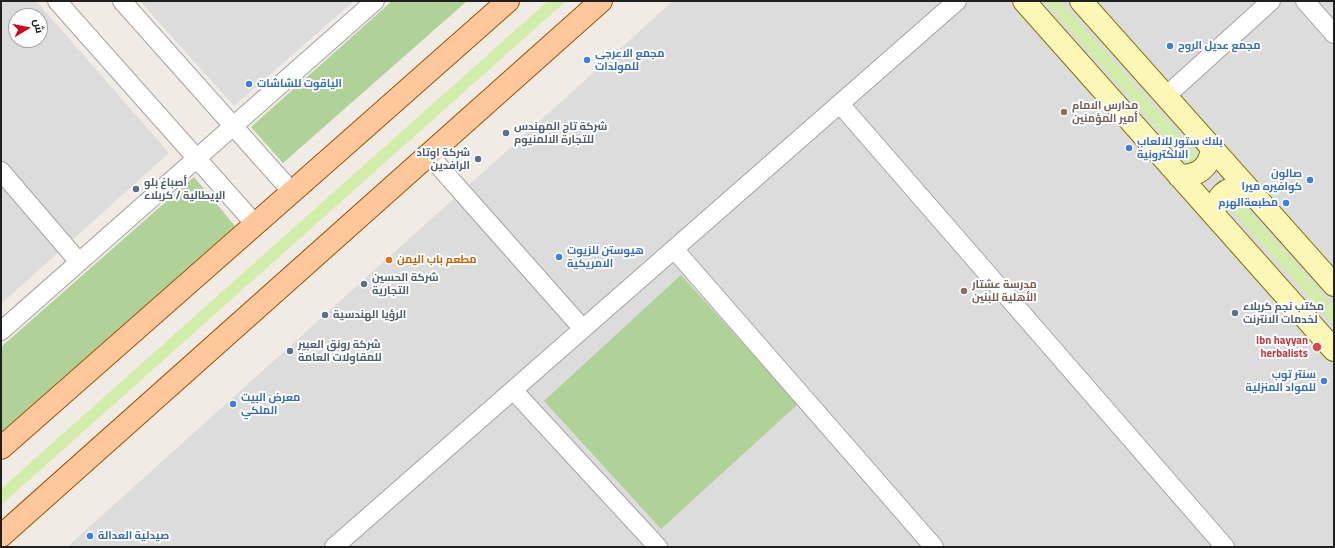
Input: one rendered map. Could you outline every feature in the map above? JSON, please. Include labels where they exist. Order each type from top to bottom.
[{"type":"main road","points":[[1,448],[162,308],[508,1]]},
{"type":"main road","points":[[1,536],[601,1]]},
{"type":"main road","points":[[1024,1],[1334,350]]},
{"type":"main road","points":[[1081,1],[1334,285]]},
{"type":"main road","points":[[1179,176],[1189,176],[1198,173],[1206,166],[1212,149]]},
{"type":"main road","points":[[1214,215],[1215,205],[1220,196],[1227,190],[1236,186],[1246,186]]},
{"type":"street","points":[[57,1],[255,224]]},
{"type":"street","points":[[1,330],[375,1]]},
{"type":"street","points":[[334,547],[957,1]]},
{"type":"street","points":[[1166,96],[1271,1]]},
{"type":"street","points":[[1305,1],[1334,34]]},
{"type":"street","points":[[130,4],[233,126],[292,192]]},
{"type":"street","points":[[840,104],[1225,547]]},
{"type":"street","points":[[428,155],[583,329]]},
{"type":"street","points":[[1,171],[79,262]]},
{"type":"street","points":[[674,249],[934,547]]},
{"type":"street","points":[[513,390],[658,547]]},
{"type":"shaded area","points":[[1,1],[36,1],[42,8],[8,8],[8,48],[48,48],[48,15],[169,153],[1,304]]},
{"type":"shaded area","points":[[140,1],[354,1],[234,106]]},
{"type":"shaded area","points":[[673,1],[1334,1],[1334,547],[67,547]]},
{"type":"green space","points":[[392,1],[467,1],[283,163],[251,127]]},
{"type":"green space","points":[[548,1],[566,1],[1,505],[1,489]]},
{"type":"green space","points":[[1044,1],[1060,1],[1198,156],[1189,163]]},
{"type":"green space","points":[[194,177],[235,226],[1,435],[1,347]]},
{"type":"green space","points":[[1239,200],[1334,307],[1334,325],[1230,208]]},
{"type":"green space","points":[[681,275],[798,404],[661,529],[544,401]]},
{"type":"place","name":"مجمع عديل الروح","points":[[1170,46]]},
{"type":"place","name":"مجمع الاعرجي للمولدات","points":[[587,60]]},
{"type":"place","name":"الياقوت للشاشات","points":[[249,84]]},
{"type":"place","name":"مدارس الامام أمير المؤمنين","points":[[1064,112]]},
{"type":"place","name":"شركة تاج المهندس للتجارة الالمنيوم","points":[[506,133]]},
{"type":"place","name":"بلاك ستور للالعاب الالكترونية","points":[[1129,148]]},
{"type":"place","name":"شركة اوتاد الرافدين","points":[[478,159]]},
{"type":"place","name":"صالون كوافيره ميرا","points":[[1310,180]]},
{"type":"place","name":"أصباغ بلو الإيطالية / كربلاء","points":[[136,189]]},
{"type":"place","name":"مطبعةالهرم","points":[[1286,203]]},
{"type":"place","name":"هيوستن للزيوت الامريكية","points":[[559,257]]},
{"type":"place","name":"مطعم باب اليمن","points":[[389,260]]},
{"type":"place","name":"شركة الحسين التجارية","points":[[364,284]]},
{"type":"place","name":"مدرسة عشتار الأهلية للبنين","points":[[964,291]]},
{"type":"place","name":"مكتب نجم كربلاء لخدمات الانترنت","points":[[1235,313]]},
{"type":"place","name":"الرؤيا الهندسية","points":[[325,315]]},
{"type":"place","name":"Ibn hayyan herbalists","points":[[1317,347]]},
{"type":"place","name":"شركة رونق العبير للمقاولات العامة","points":[[290,351]]},
{"type":"place","name":"سنتر توب للمواد المنزلية","points":[[1324,381]]},
{"type":"place","name":"معرض البيت الملكي","points":[[233,404]]},
{"type":"place","name":"صيدلية العدالة","points":[[90,536]]}]
